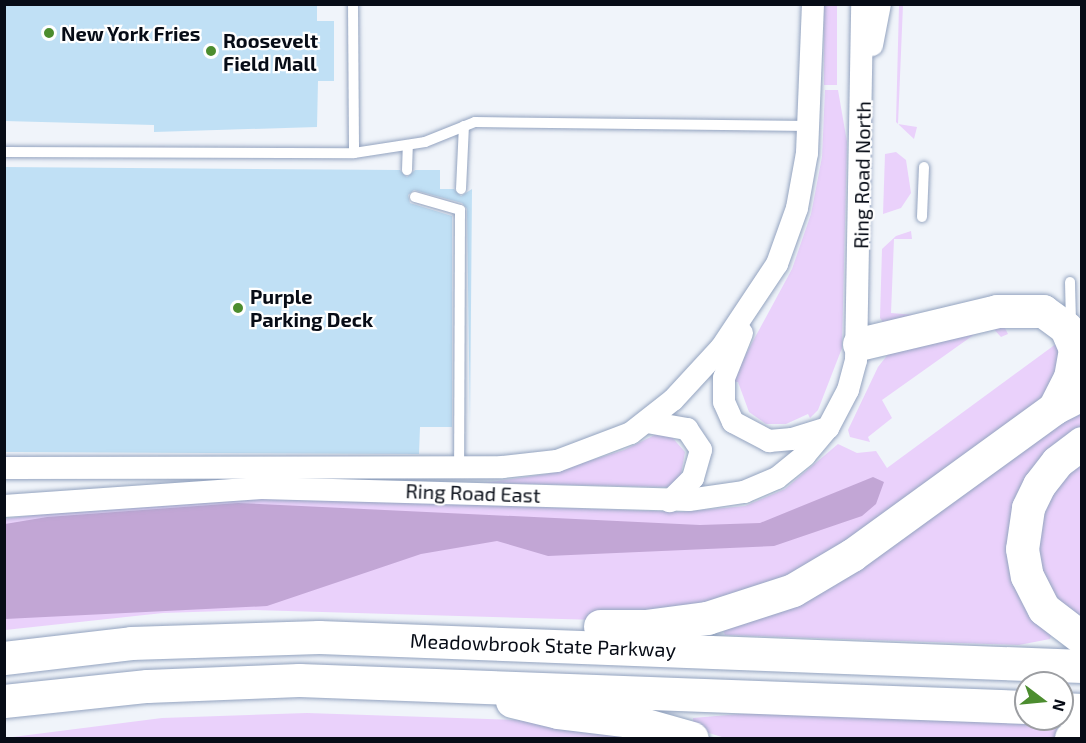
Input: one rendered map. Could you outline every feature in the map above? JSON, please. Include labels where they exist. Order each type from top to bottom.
[{"type":"highway","points":[[470,642],[580,625],[669,624],[726,614],[774,599],[832,568],[1068,401],[1073,367],[1071,335],[1051,315],[1012,308],[859,345]]},
{"type":"highway","points":[[1082,443],[1057,462],[1039,485],[1028,508],[1022,549],[1038,599],[1054,620],[1082,638]]},
{"type":"highway","name":"Meadowbrook State Parkway","points":[[4,658],[208,639],[470,642],[1082,666]]},
{"type":"highway","points":[[4,701],[223,682],[448,684],[1014,707]]},
{"type":"highway","points":[[448,684],[558,712],[632,721],[692,738]]},
{"type":"highway","points":[[1071,738],[1082,735]]},
{"type":"street","points":[[813,4],[809,126],[791,228],[727,367],[723,390],[728,414],[742,429],[769,441],[828,428]]},
{"type":"street","name":"Ring Road North","points":[[859,345],[862,4]]},
{"type":"street","points":[[862,94],[880,4]]},
{"type":"street","name":"Ring Road East","points":[[4,468],[96,459],[459,468],[557,461],[612,442],[646,422],[690,383],[758,299]]},
{"type":"street","name":"Ring Road East","points":[[4,506],[83,498],[307,488],[670,501],[708,499],[761,487],[792,468],[828,428],[848,390],[859,345]]},
{"type":"street","points":[[646,422],[687,429],[701,450],[693,478],[670,501]]},
{"type":"street","points":[[83,498],[96,459]]},
{"type":"lane","points":[[353,4],[354,153]]},
{"type":"lane","points":[[4,153],[354,153],[408,145],[475,122],[809,126]]},
{"type":"lane","points":[[461,189],[464,126]]},
{"type":"lane","points":[[407,170],[408,145]]},
{"type":"lane","points":[[922,217],[924,167]]},
{"type":"lane","points":[[415,197],[460,210],[459,468]]},
{"type":"lane","points":[[1070,282],[1071,335]]},
{"type":"shaded area","points":[[824,5],[837,5],[837,85],[824,85]]},
{"type":"shaded area","points":[[899,5],[903,5],[898,124],[896,122]]},
{"type":"shaded area","points":[[825,90],[838,90],[847,142],[842,348],[818,410],[810,418],[808,414],[786,424],[766,424],[749,412],[738,382],[731,382],[792,269],[811,214],[822,157]]},
{"type":"shaded area","points":[[898,124],[917,127],[914,139]]},
{"type":"shaded area","points":[[896,152],[906,160],[911,193],[901,208],[883,214],[885,154]]},
{"type":"shaded area","points":[[911,231],[912,239],[894,239],[891,313],[927,316],[885,325],[880,318],[882,249],[896,236]]},
{"type":"shaded area","points":[[1025,315],[1029,320],[1024,324],[1019,318],[1005,328],[1008,334],[1001,337],[989,324],[882,400],[892,418],[868,437],[870,442],[850,437],[848,430],[878,367],[889,353],[936,334]]},
{"type":"shaded area","points":[[1057,329],[1067,342],[1069,360],[1067,376],[1051,398],[863,536],[803,575],[736,603],[669,617],[598,620],[254,610],[163,613],[5,630],[4,519],[70,510],[252,497],[681,512],[745,506],[785,489],[838,444],[857,453],[876,451],[887,468],[1060,341]]},
{"type":"shaded area","points":[[1081,408],[1081,435],[1028,493],[1053,628],[1050,639],[1019,645],[725,635],[723,630]]},
{"type":"shaded area","points":[[659,433],[670,435],[685,452],[680,480],[669,487],[484,483],[547,474],[624,450]]},
{"type":"shaded area","points":[[1081,458],[1081,623],[1051,595],[1036,561],[1036,530],[1047,497]]},
{"type":"shaded area","points":[[873,477],[884,482],[876,504],[862,516],[774,546],[548,556],[497,541],[421,554],[267,606],[5,619],[5,524],[47,517],[238,503],[700,525],[760,523]]},
{"type":"shaded area","points":[[307,713],[574,722],[662,738],[5,738],[162,718]]},
{"type":"shaded area","points":[[751,713],[1014,723],[1014,731],[1058,731],[1059,737],[725,738],[693,728],[693,718]]},
{"type":"building","name":"Roosevelt Field Mall","points":[[4,4],[317,4],[317,21],[334,21],[334,81],[318,81],[317,127],[154,132],[154,125],[4,121]]},
{"type":"building","name":"Purple Parking Deck","points":[[4,167],[400,170],[407,177],[415,170],[440,170],[440,189],[454,189],[461,196],[472,189],[470,427],[467,209],[462,203],[414,190],[408,195],[410,203],[452,216],[452,427],[420,427],[419,454],[4,452]]},
{"type":"place","name":"New York Fries","points":[[49,33]]},
{"type":"place","name":"Roosevelt Field Mall","points":[[211,51]]},
{"type":"place","name":"Purple Parking Deck","points":[[238,308]]}]
